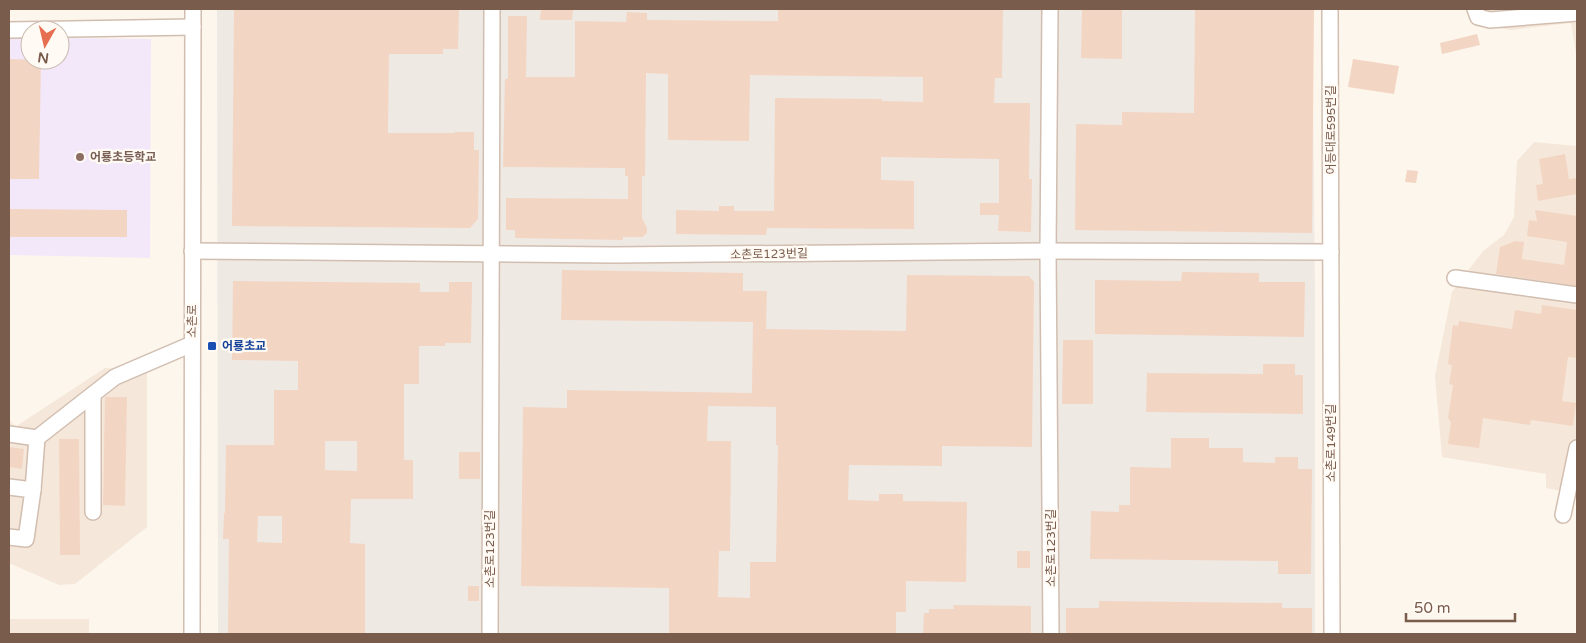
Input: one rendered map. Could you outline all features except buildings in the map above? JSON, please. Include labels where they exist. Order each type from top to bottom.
[{"type":"street","name":"소촌로","points":[[192,634],[193,9]]},
{"type":"street","name":"소촌로123번길","points":[[490,634],[492,9]]},
{"type":"street","name":"소촌로123번길","points":[[1050,9],[1048,251],[1051,634]]},
{"type":"street","name":"어등대로595번길","points":[[1330,9],[1331,252]]},
{"type":"street","points":[[1475,9],[1478,17],[1490,20],[1577,12],[1575,9]]},
{"type":"street","points":[[9,30],[193,27]]},
{"type":"street","name":"소촌로123번길","points":[[192,251],[490,255],[1048,251],[1331,252]]},
{"type":"street","name":"소촌로149번길","points":[[1331,252],[1332,634]]},
{"type":"street","points":[[1454,278],[1577,295]]},
{"type":"street","points":[[9,434],[37,438],[115,377],[192,344]]},
{"type":"street","points":[[93,395],[93,512]]},
{"type":"street","points":[[9,537],[26,539],[33,490],[37,438]]},
{"type":"street","points":[[1563,515],[1577,448]]},
{"type":"street","points":[[9,487],[33,490]]},
{"type":"shaded area","points":[[217,9],[1312,9],[1315,288],[1315,634],[218,634]]},
{"type":"shaded area","points":[[1473,9],[1577,9],[1577,60],[1571,23],[1512,30],[1477,25]]},
{"type":"shaded area","name":"어룡초등학교","points":[[9,37],[20,37],[20,70],[70,70],[70,38],[151,39],[150,258],[9,255]]},
{"type":"shaded area","points":[[1534,142],[1577,146],[1577,494],[1546,488],[1546,474],[1442,457],[1435,376],[1452,292],[1483,251],[1504,235],[1514,217],[1517,161]]},
{"type":"shaded area","points":[[105,368],[147,371],[147,527],[75,584],[59,585],[9,563],[9,419],[15,427]]},
{"type":"shaded area","points":[[9,619],[89,619],[89,634],[9,634]]},
{"type":"place","name":"어룡초등학교","points":[[80,157]]},
{"type":"place","name":"어룡초교","points":[[212,346]]}]
